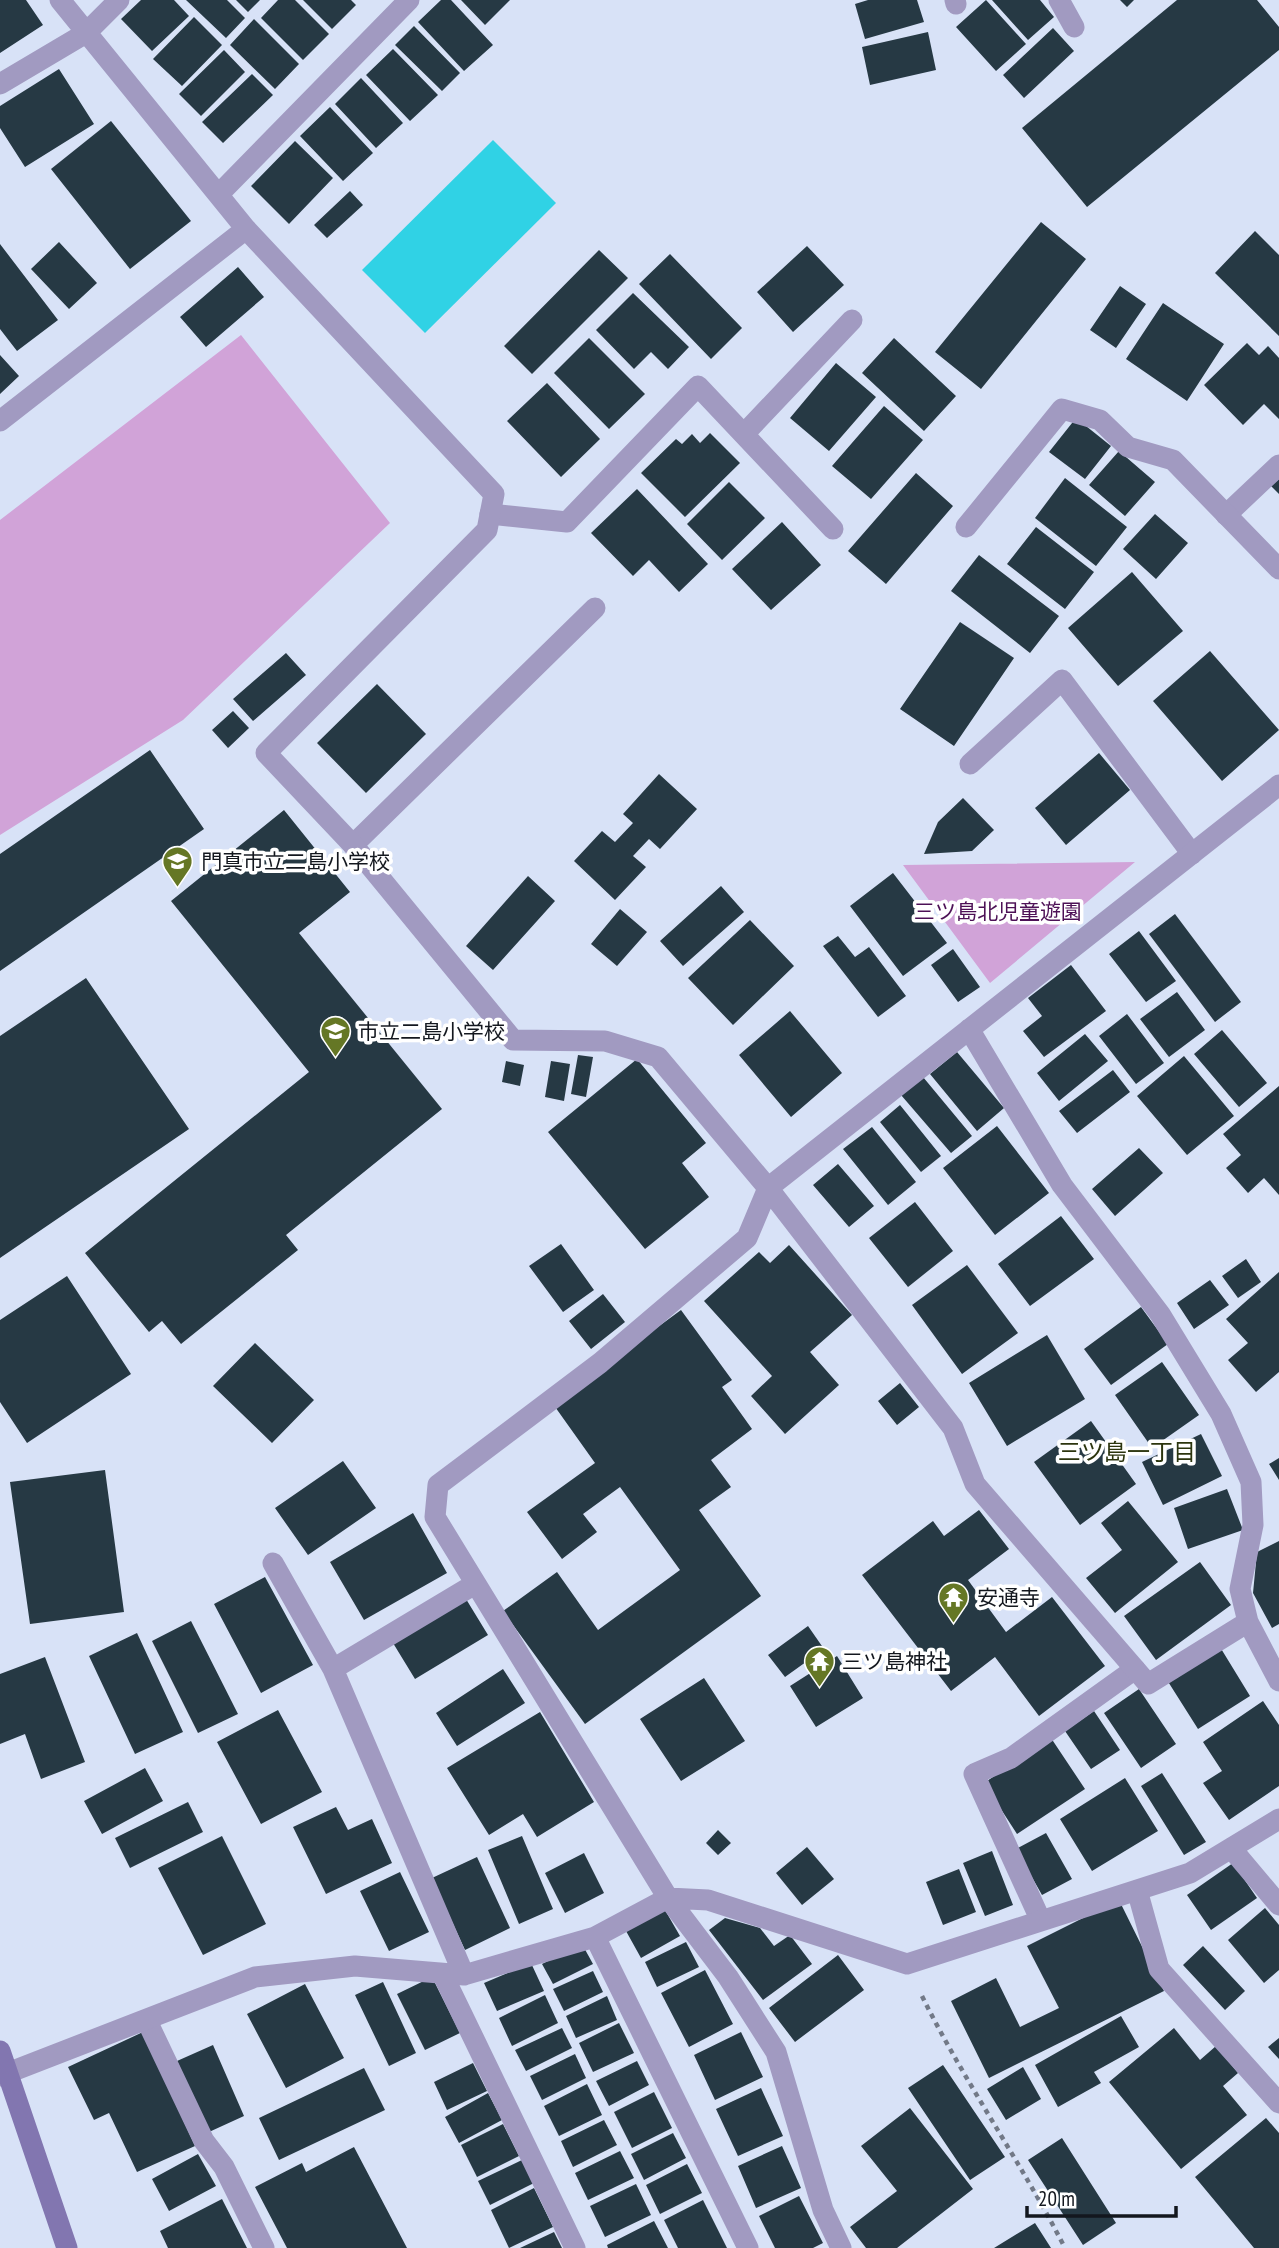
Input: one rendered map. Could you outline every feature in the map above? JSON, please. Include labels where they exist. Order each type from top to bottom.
[{"type":"main road","points":[[0,2051],[4,2075],[67,2248]]},
{"type":"street","points":[[60,0],[246,229],[494,494],[487,530],[266,753],[353,845],[513,1040],[605,1041],[658,1057],[768,1188],[953,1428],[975,1484],[1148,1684],[1248,1622]]},
{"type":"street","points":[[0,84],[86,33],[119,0]]},
{"type":"street","points":[[219,194],[409,0]]},
{"type":"street","points":[[1059,0],[1074,27]]},
{"type":"street","points":[[0,421],[246,229]]},
{"type":"street","points":[[744,434],[852,320]]},
{"type":"street","points":[[490,514],[567,522],[698,386],[833,529]]},
{"type":"street","points":[[966,527],[1062,409],[1100,420],[1128,447],[1172,460],[1279,569]]},
{"type":"street","points":[[1226,515],[1279,464]]},
{"type":"street","points":[[353,845],[595,608]]},
{"type":"street","points":[[970,764],[1062,680],[1192,854]]},
{"type":"street","points":[[841,2248],[823,2210],[776,2052],[727,1977],[668,1898],[435,1517],[438,1485],[600,1363],[747,1238],[768,1188],[1279,785]]},
{"type":"street","points":[[969,1029],[1062,1185],[1160,1314],[1221,1413],[1251,1482],[1253,1525],[1240,1589],[1248,1622],[1279,1681]]},
{"type":"street","points":[[273,1563],[333,1669],[454,1975],[575,2248]]},
{"type":"street","points":[[333,1669],[475,1584]]},
{"type":"street","points":[[1040,1919],[974,1774],[1011,1758],[1135,1669]]},
{"type":"street","points":[[4,2075],[255,1977],[355,1966],[454,1975],[595,1937],[668,1898],[708,1900],[907,1964],[1189,1873],[1279,1819]]},
{"type":"street","points":[[1231,1848],[1279,1905]]},
{"type":"street","points":[[1137,1889],[1159,1969],[1279,2103]]},
{"type":"street","points":[[595,1937],[748,2248]]},
{"type":"street","points":[[147,2021],[204,2141],[225,2167],[264,2248]]},
{"type":"path","points":[[907,1964],[946,2044],[1042,2204],[1065,2248]]},
{"type":"green space","points":[[241,335],[390,523],[183,720],[0,835],[0,520]]},
{"type":"green space","name":"三ツ島北児童遊園","points":[[1135,862],[990,983],[903,865]]},
{"type":"water","points":[[493,140],[556,203],[425,333],[362,270]]},
{"type":"building","points":[[0,0],[26,0],[43,25],[0,53]]},
{"type":"building","points":[[141,0],[174,0],[189,16],[152,51],[121,19]]},
{"type":"building","points":[[186,0],[227,0],[245,18],[226,38]]},
{"type":"building","points":[[236,0],[260,0],[248,12]]},
{"type":"building","points":[[278,0],[295,0],[329,34],[303,60],[261,18]]},
{"type":"building","points":[[303,0],[351,0],[356,5],[332,29]]},
{"type":"building","points":[[441,0],[451,0],[493,45],[464,71],[418,22]]},
{"type":"building","points":[[461,0],[510,0],[485,25]]},
{"type":"building","points":[[868,0],[917,0],[924,22],[865,39],[855,4]]},
{"type":"building","points":[[986,0],[1026,44],[996,71],[956,27]]},
{"type":"building","points":[[992,0],[1040,0],[1054,17],[1028,40]]},
{"type":"building","points":[[1120,0],[1134,0],[1127,7]]},
{"type":"building","points":[[1177,0],[1257,0],[1279,27],[1279,50],[1087,207],[1022,128]]},
{"type":"building","points":[[194,17],[222,45],[182,86],[153,59]]},
{"type":"building","points":[[254,19],[299,64],[275,89],[230,45]]},
{"type":"building","points":[[414,26],[460,73],[442,91],[395,45]]},
{"type":"building","points":[[1053,28],[1074,51],[1024,98],[1003,75]]},
{"type":"building","points":[[928,32],[936,70],[870,85],[862,47]]},
{"type":"building","points":[[393,49],[438,95],[410,121],[366,75]]},
{"type":"building","points":[[224,50],[245,72],[201,116],[179,94]]},
{"type":"building","points":[[59,69],[94,124],[25,167],[0,128],[0,106]]},
{"type":"building","points":[[252,74],[273,95],[223,143],[202,122]]},
{"type":"building","points":[[361,78],[403,123],[376,148],[335,104]]},
{"type":"building","points":[[330,107],[373,153],[343,181],[300,136]]},
{"type":"building","points":[[111,121],[191,221],[130,269],[51,169]]},
{"type":"building","points":[[295,141],[333,178],[289,224],[251,186]]},
{"type":"building","points":[[350,191],[363,205],[327,238],[314,225]]},
{"type":"building","points":[[1041,222],[1086,259],[981,389],[935,352]]},
{"type":"building","points":[[1255,231],[1279,255],[1279,336],[1215,273]]},
{"type":"building","points":[[59,242],[97,283],[69,309],[31,269]]},
{"type":"building","points":[[0,244],[58,320],[17,351],[0,329]]},
{"type":"building","points":[[807,246],[844,285],[793,332],[757,292]]},
{"type":"building","points":[[599,250],[628,278],[532,374],[504,346]]},
{"type":"building","points":[[670,254],[742,328],[711,359],[639,284]]},
{"type":"building","points":[[238,267],[264,297],[206,347],[180,317]]},
{"type":"building","points":[[1120,286],[1146,304],[1116,348],[1090,330]]},
{"type":"building","points":[[633,293],[689,347],[668,369],[651,352],[634,369],[596,330]]},
{"type":"building","points":[[1163,303],[1224,344],[1187,401],[1126,359]]},
{"type":"building","points":[[589,338],[645,394],[609,429],[554,373]]},
{"type":"building","points":[[894,338],[956,396],[924,431],[862,373]]},
{"type":"building","points":[[1247,343],[1259,355],[1268,346],[1279,358],[1279,419],[1264,404],[1243,425],[1204,385]]},
{"type":"building","points":[[0,355],[19,376],[0,394]]},
{"type":"building","points":[[836,363],[876,397],[829,451],[790,418]]},
{"type":"building","points":[[547,383],[600,439],[561,477],[507,421]]},
{"type":"building","points":[[884,406],[923,440],[871,499],[832,466]]},
{"type":"building","points":[[1076,418],[1111,446],[1085,479],[1049,452]]},
{"type":"building","points":[[710,433],[740,463],[685,517],[641,473],[676,439],[682,444],[692,434],[700,443]]},
{"type":"building","points":[[1119,451],[1155,482],[1125,516],[1089,485]]},
{"type":"building","points":[[916,473],[953,506],[886,584],[848,551]]},
{"type":"building","points":[[1065,478],[1127,527],[1096,566],[1035,518]]},
{"type":"building","points":[[1279,479],[1279,494],[1271,486]]},
{"type":"building","points":[[729,482],[765,518],[722,560],[687,524]]},
{"type":"building","points":[[637,489],[708,564],[679,592],[649,560],[633,576],[591,533]]},
{"type":"building","points":[[1155,514],[1188,543],[1156,579],[1123,549]]},
{"type":"building","points":[[782,522],[821,565],[771,610],[732,569]]},
{"type":"building","points":[[1036,527],[1094,572],[1065,609],[1007,564]]},
{"type":"building","points":[[979,555],[1059,616],[1030,653],[951,591]]},
{"type":"building","points":[[1132,572],[1183,631],[1118,686],[1068,628]]},
{"type":"building","points":[[960,622],[1014,658],[954,746],[900,709]]},
{"type":"building","points":[[1210,651],[1279,730],[1222,781],[1153,701]]},
{"type":"building","points":[[286,653],[306,675],[253,721],[233,699]]},
{"type":"building","points":[[377,684],[426,734],[366,793],[317,743]]},
{"type":"building","points":[[233,711],[249,728],[228,748],[212,730]]},
{"type":"building","points":[[150,750],[204,829],[0,971],[0,854]]},
{"type":"building","points":[[1099,753],[1130,790],[1066,845],[1035,808]]},
{"type":"building","points":[[659,774],[697,809],[660,849],[649,839],[633,856],[646,867],[615,900],[574,861],[602,831],[615,842],[633,823],[623,814]]},
{"type":"building","points":[[963,798],[994,830],[972,851],[924,854],[938,822]]},
{"type":"building","points":[[284,810],[350,892],[299,933],[442,1109],[286,1235],[298,1250],[181,1344],[162,1321],[149,1332],[85,1253],[309,1072],[171,901]]},
{"type":"building","points":[[893,873],[947,943],[903,976],[850,906]]},
{"type":"building","points":[[528,876],[555,901],[493,970],[466,946]]},
{"type":"building","points":[[721,886],[744,912],[683,966],[660,941]]},
{"type":"building","points":[[620,909],[647,932],[617,966],[591,944]]},
{"type":"building","points":[[1175,914],[1241,1002],[1215,1022],[1149,934]]},
{"type":"building","points":[[750,920],[794,966],[733,1025],[688,978]]},
{"type":"building","points":[[1139,931],[1176,981],[1146,1002],[1109,954]]},
{"type":"building","points":[[838,936],[855,957],[869,947],[906,996],[878,1017],[823,946]]},
{"type":"building","points":[[953,949],[980,987],[958,1002],[931,965]]},
{"type":"building","points":[[1071,965],[1106,1011],[1044,1057],[1023,1031],[1042,1016],[1028,998]]},
{"type":"building","points":[[86,978],[189,1129],[0,1258],[0,1036]]},
{"type":"building","points":[[1177,992],[1205,1030],[1169,1057],[1140,1019]]},
{"type":"building","points":[[790,1011],[842,1073],[791,1117],[739,1055]]},
{"type":"building","points":[[1127,1014],[1164,1063],[1136,1084],[1099,1036]]},
{"type":"building","points":[[1222,1030],[1267,1083],[1239,1107],[1194,1054]]},
{"type":"building","points":[[1085,1034],[1108,1061],[1059,1101],[1037,1073]]},
{"type":"building","points":[[957,1052],[1004,1108],[977,1131],[930,1074]]},
{"type":"building","points":[[578,1055],[593,1057],[586,1097],[571,1094]]},
{"type":"building","points":[[1184,1056],[1234,1116],[1187,1155],[1137,1096]]},
{"type":"building","points":[[637,1059],[706,1143],[682,1163],[709,1197],[645,1249],[548,1132]]},
{"type":"building","points":[[506,1061],[524,1065],[520,1086],[502,1082]]},
{"type":"building","points":[[551,1061],[570,1064],[564,1101],[545,1097]]},
{"type":"building","points":[[1113,1070],[1130,1092],[1077,1133],[1059,1111]]},
{"type":"building","points":[[923,1077],[972,1136],[951,1153],[901,1095]]},
{"type":"building","points":[[1279,1086],[1279,1195],[1264,1178],[1248,1193],[1226,1168],[1241,1155],[1223,1134]]},
{"type":"building","points":[[900,1105],[941,1156],[921,1172],[880,1122]]},
{"type":"building","points":[[997,1126],[1049,1193],[995,1235],[943,1168]]},
{"type":"building","points":[[872,1127],[916,1182],[888,1205],[843,1149]]},
{"type":"building","points":[[1139,1148],[1163,1173],[1115,1216],[1092,1189]]},
{"type":"building","points":[[838,1164],[874,1206],[849,1227],[813,1185]]},
{"type":"building","points":[[915,1202],[953,1251],[908,1287],[869,1238]]},
{"type":"building","points":[[1061,1216],[1094,1259],[1030,1306],[998,1264]]},
{"type":"building","points":[[561,1244],[594,1290],[563,1312],[529,1266]]},
{"type":"building","points":[[789,1245],[852,1315],[810,1352],[839,1385],[785,1434],[751,1396],[772,1376],[704,1301],[759,1252],[770,1263]]},
{"type":"building","points":[[1246,1259],[1261,1282],[1238,1298],[1222,1276]]},
{"type":"building","points":[[967,1265],[1018,1333],[962,1374],[912,1305]]},
{"type":"building","points":[[1279,1272],[1279,1372],[1256,1392],[1228,1360],[1248,1343],[1226,1319]]},
{"type":"building","points":[[67,1276],[131,1374],[27,1443],[0,1402],[0,1320]]},
{"type":"building","points":[[1210,1280],[1229,1305],[1194,1329],[1177,1303]]},
{"type":"building","points":[[603,1294],[625,1322],[591,1349],[569,1321]]},
{"type":"building","points":[[1141,1307],[1168,1344],[1111,1385],[1084,1349]]},
{"type":"building","points":[[681,1310],[732,1380],[722,1387],[752,1429],[711,1460],[731,1487],[699,1510],[761,1596],[585,1724],[503,1611],[557,1572],[598,1630],[680,1570],[620,1487],[583,1514],[597,1532],[562,1559],[527,1512],[595,1463],[553,1404]]},
{"type":"building","points":[[1047,1335],[1085,1399],[1007,1446],[969,1383]]},
{"type":"building","points":[[255,1343],[314,1400],[272,1443],[213,1386]]},
{"type":"building","points":[[1162,1362],[1199,1415],[1152,1448],[1115,1395]]},
{"type":"building","points":[[900,1383],[919,1407],[897,1425],[878,1401]]},
{"type":"building","points":[[1091,1421],[1136,1484],[1080,1525],[1034,1462]]},
{"type":"building","points":[[1201,1434],[1222,1476],[1163,1505],[1142,1462]]},
{"type":"building","points":[[1279,1458],[1279,1480],[1269,1464]]},
{"type":"building","points":[[343,1461],[376,1508],[308,1555],[275,1508]]},
{"type":"building","points":[[105,1470],[124,1612],[30,1624],[10,1482]]},
{"type":"building","points":[[1227,1489],[1243,1530],[1188,1549],[1174,1508]]},
{"type":"building","points":[[1128,1501],[1178,1562],[1115,1613],[1086,1578],[1122,1550],[1101,1523]]},
{"type":"building","points":[[979,1510],[1009,1549],[968,1580],[1006,1632],[1052,1597],[1105,1666],[1039,1716],[995,1657],[951,1691],[862,1575],[933,1521],[944,1536]]},
{"type":"building","points":[[413,1513],[447,1573],[364,1620],[330,1562]]},
{"type":"building","points":[[1279,1541],[1279,1624],[1272,1628],[1253,1593],[1257,1552]]},
{"type":"building","points":[[1200,1562],[1231,1605],[1156,1660],[1124,1616]]},
{"type":"building","points":[[265,1577],[313,1665],[261,1693],[214,1604]]},
{"type":"building","points":[[466,1599],[488,1635],[415,1679],[393,1643]]},
{"type":"building","points":[[191,1621],[238,1714],[198,1733],[152,1641]]},
{"type":"building","points":[[808,1626],[824,1649],[785,1677],[768,1655]]},
{"type":"building","points":[[137,1633],[183,1732],[135,1754],[89,1656]]},
{"type":"building","points":[[1220,1647],[1250,1696],[1198,1729],[1167,1680]]},
{"type":"building","points":[[837,1656],[863,1698],[816,1727],[790,1686]]},
{"type":"building","points":[[45,1657],[85,1762],[41,1779],[25,1734],[0,1744],[0,1674]]},
{"type":"building","points":[[503,1669],[525,1703],[457,1746],[436,1713]]},
{"type":"building","points":[[704,1678],[745,1741],[681,1781],[640,1719]]},
{"type":"building","points":[[1139,1689],[1176,1744],[1141,1768],[1104,1713]]},
{"type":"building","points":[[1263,1701],[1279,1725],[1279,1786],[1229,1820],[1203,1783],[1222,1771],[1203,1742]]},
{"type":"building","points":[[278,1710],[322,1792],[261,1824],[217,1742]]},
{"type":"building","points":[[1094,1711],[1120,1750],[1091,1769],[1065,1731]]},
{"type":"building","points":[[540,1712],[594,1802],[537,1837],[523,1814],[489,1835],[447,1768]]},
{"type":"building","points":[[1051,1738],[1085,1789],[1017,1834],[984,1783]]},
{"type":"building","points":[[145,1768],[163,1801],[102,1834],[84,1801]]},
{"type":"building","points":[[1162,1773],[1206,1842],[1184,1855],[1141,1786]]},
{"type":"building","points":[[1125,1778],[1158,1831],[1092,1871],[1060,1819]]},
{"type":"building","points":[[188,1802],[203,1832],[130,1868],[115,1838]]},
{"type":"building","points":[[336,1807],[348,1830],[372,1819],[392,1863],[326,1894],[293,1827]]},
{"type":"building","points":[[718,1830],[731,1843],[718,1855],[706,1843]]},
{"type":"building","points":[[1046,1833],[1072,1879],[1042,1895],[1016,1849]]},
{"type":"building","points":[[222,1836],[266,1924],[203,1955],[158,1868]]},
{"type":"building","points":[[522,1836],[553,1909],[519,1924],[488,1850]]},
{"type":"building","points":[[807,1847],[834,1879],[802,1905],[776,1873]]},
{"type":"building","points":[[992,1851],[1013,1905],[985,1916],[963,1863]]},
{"type":"building","points":[[584,1853],[604,1893],[565,1913],[545,1873]]},
{"type":"building","points":[[477,1857],[510,1928],[465,1950],[432,1878]]},
{"type":"building","points":[[1233,1863],[1257,1898],[1211,1930],[1187,1895]]},
{"type":"building","points":[[959,1869],[976,1912],[943,1925],[926,1882]]},
{"type":"building","points":[[400,1872],[429,1932],[389,1951],[360,1891]]},
{"type":"building","points":[[1119,1900],[1164,1991],[989,2078],[951,2001],[996,1978],[1020,2027],[1059,2008],[1027,1946]]},
{"type":"building","points":[[1265,1908],[1279,1925],[1279,1970],[1264,1983],[1228,1940]]},
{"type":"building","points":[[665,1910],[680,1936],[641,1958],[626,1931]]},
{"type":"building","points":[[725,1918],[760,1928],[774,1946],[790,1935],[812,1964],[763,2000],[709,1930]]},
{"type":"building","points":[[686,1942],[699,1967],[657,1987],[645,1962]]},
{"type":"building","points":[[582,1944],[593,1964],[553,1984],[542,1964]]},
{"type":"building","points":[[1203,1946],[1245,1991],[1225,2010],[1183,1965]]},
{"type":"building","points":[[838,1955],[864,1990],[795,2042],[769,2008]]},
{"type":"building","points":[[531,1963],[544,1991],[497,2011],[484,1983]]},
{"type":"building","points":[[705,1970],[733,2024],[689,2047],[661,1993]]},
{"type":"building","points":[[593,1971],[603,1992],[564,2011],[553,1989]]},
{"type":"building","points":[[432,1977],[460,2033],[425,2050],[397,1994]]},
{"type":"building","points":[[383,1982],[416,2053],[389,2066],[355,1995]]},
{"type":"building","points":[[305,1984],[344,2058],[286,2088],[247,2014]]},
{"type":"building","points":[[545,1995],[558,2023],[512,2046],[499,2018]]},
{"type":"building","points":[[607,1996],[617,2020],[576,2038],[566,2016]]},
{"type":"building","points":[[1121,2016],[1139,2047],[1094,2072],[1101,2083],[1058,2107],[1035,2065]]},
{"type":"building","points":[[619,2023],[634,2053],[593,2072],[579,2043]]},
{"type":"building","points":[[562,2028],[572,2048],[526,2071],[515,2050]]},
{"type":"building","points":[[1174,2028],[1200,2060],[1216,2046],[1238,2073],[1223,2086],[1247,2115],[1181,2169],[1109,2082]]},
{"type":"building","points":[[143,2032],[195,2146],[137,2172],[109,2113],[94,2120],[68,2067]]},
{"type":"building","points":[[741,2032],[763,2077],[715,2100],[694,2055]]},
{"type":"building","points":[[1279,2038],[1279,2059],[1268,2047]]},
{"type":"building","points":[[213,2045],[244,2116],[209,2132],[177,2061]]},
{"type":"building","points":[[575,2054],[586,2078],[542,2100],[530,2076]]},
{"type":"building","points":[[637,2061],[649,2085],[609,2106],[596,2081]]},
{"type":"building","points":[[473,2063],[487,2091],[447,2110],[434,2082]]},
{"type":"building","points":[[943,2065],[1005,2157],[970,2180],[908,2088]]},
{"type":"building","points":[[1023,2067],[1041,2099],[1006,2120],[987,2089]]},
{"type":"building","points":[[364,2068],[385,2110],[279,2160],[259,2118]]},
{"type":"building","points":[[587,2084],[602,2115],[559,2136],[544,2106]]},
{"type":"building","points":[[761,2088],[783,2136],[738,2156],[716,2109]]},
{"type":"building","points":[[654,2092],[672,2128],[632,2148],[614,2112]]},
{"type":"building","points":[[488,2093],[502,2120],[459,2143],[445,2117]]},
{"type":"building","points":[[910,2108],[973,2189],[897,2248],[866,2248],[850,2227],[897,2191],[861,2146]]},
{"type":"building","points":[[1266,2118],[1279,2133],[1279,2248],[1254,2248],[1195,2177]]},
{"type":"building","points":[[604,2120],[617,2145],[573,2167],[561,2141]]},
{"type":"building","points":[[503,2124],[519,2156],[477,2177],[461,2145]]},
{"type":"building","points":[[673,2133],[686,2158],[644,2180],[631,2154]]},
{"type":"building","points":[[1062,2138],[1116,2223],[1083,2245],[1028,2160]]},
{"type":"building","points":[[782,2146],[801,2188],[756,2208],[738,2166]]},
{"type":"building","points":[[354,2147],[407,2248],[287,2248],[255,2187],[302,2163],[306,2172]]},
{"type":"building","points":[[620,2151],[634,2178],[588,2200],[575,2173]]},
{"type":"building","points":[[198,2154],[216,2186],[169,2211],[152,2179]]},
{"type":"building","points":[[522,2160],[534,2183],[490,2205],[478,2181]]},
{"type":"building","points":[[687,2164],[702,2193],[660,2214],[646,2185]]},
{"type":"building","points":[[636,2184],[651,2215],[605,2237],[590,2206]]},
{"type":"building","points":[[534,2188],[553,2227],[509,2248],[491,2210]]},
{"type":"building","points":[[799,2196],[823,2243],[813,2248],[775,2248],[759,2216]]},
{"type":"building","points":[[222,2199],[247,2248],[168,2248],[160,2231]]},
{"type":"building","points":[[703,2200],[727,2248],[678,2248],[664,2220]]},
{"type":"building","points":[[654,2221],[668,2248],[608,2248],[607,2245]]},
{"type":"building","points":[[1035,2223],[1051,2248],[994,2248]]},
{"type":"building","points":[[554,2232],[562,2248],[520,2248]]},
{"type":"place","name":"門真市立二島小学校","points":[[178,889]]},
{"type":"place","name":"市立二島小学校","points":[[335,1059]]},
{"type":"place","name":"安通寺","points":[[954,1625]]},
{"type":"place","name":"三ツ島神社","points":[[819,1689]]},
{"type":"district","name":"三ツ島一丁目","points":[[1127,1452]]}]
